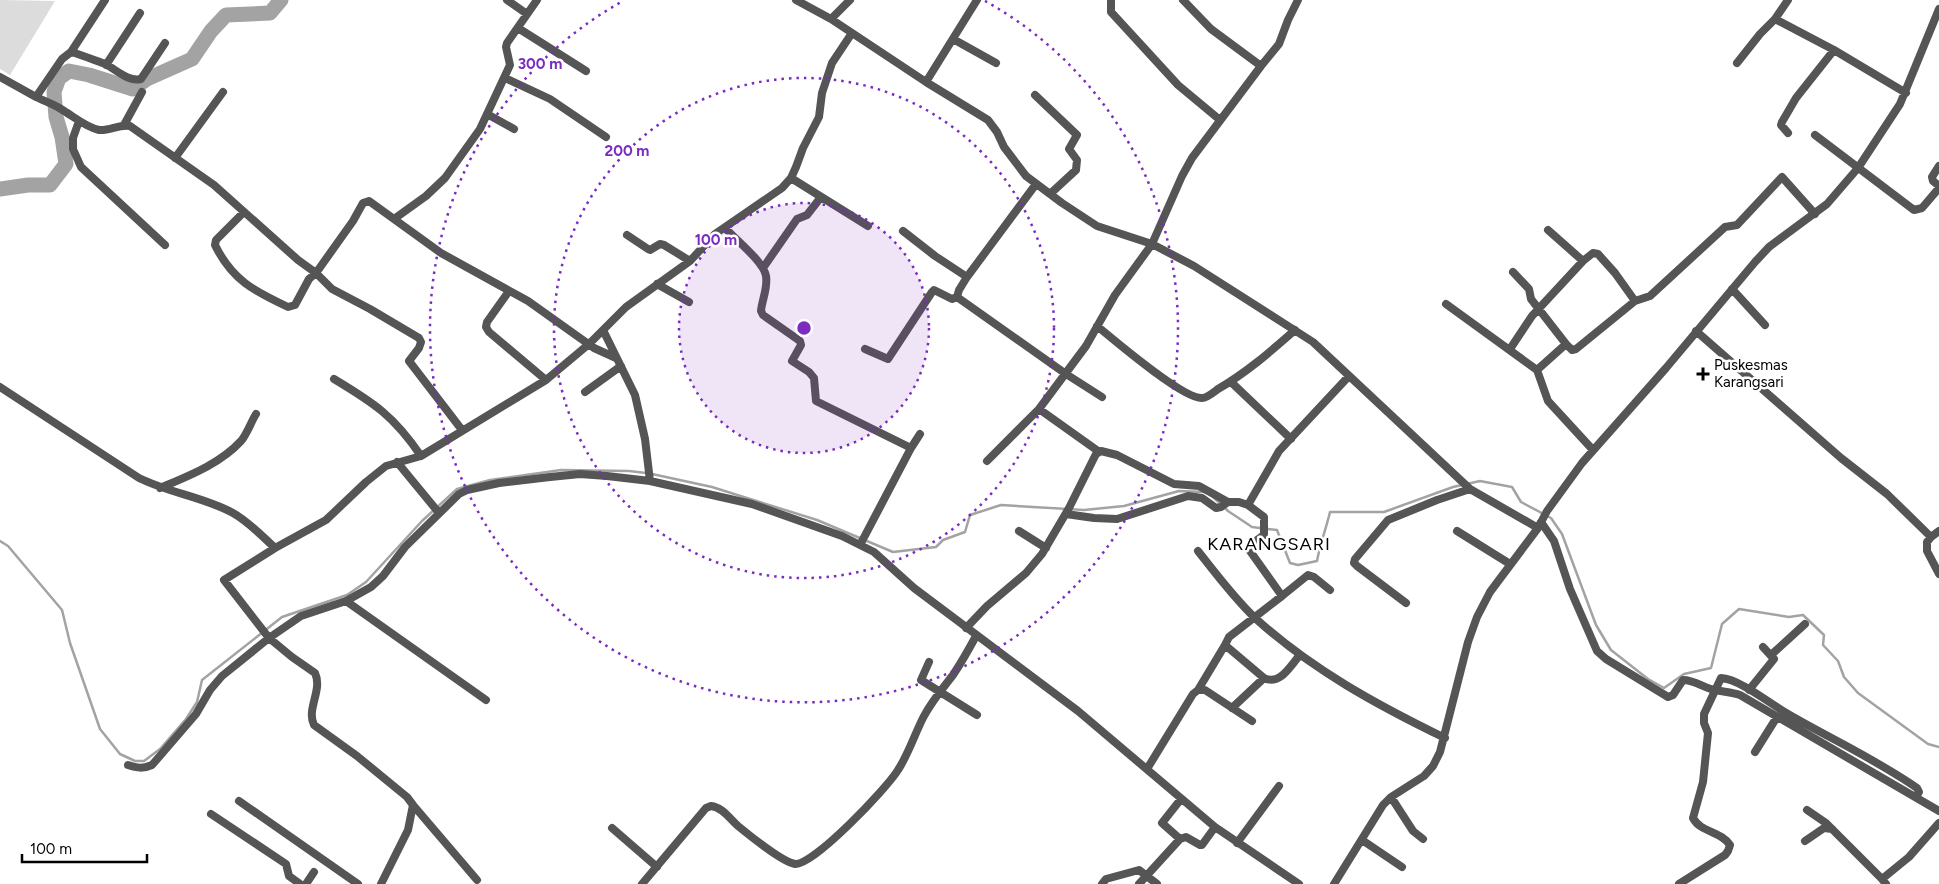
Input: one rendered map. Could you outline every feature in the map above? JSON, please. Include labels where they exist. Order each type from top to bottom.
[{"type":"street","points":[[40,98],[62,59],[71,52],[105,0]]},
{"type":"street","points":[[507,0],[527,14]]},
{"type":"street","points":[[394,219],[426,196],[445,178],[480,129],[510,65],[506,48],[536,0]]},
{"type":"street","points":[[796,0],[830,19],[988,120],[997,132],[1004,147],[1026,176],[1097,226],[1152,244],[1194,266],[1313,342],[1470,488],[1542,519],[1554,541],[1570,589],[1597,650],[1606,660],[1668,697],[1673,695],[1684,680],[1713,690],[1732,692],[1775,712],[1939,811]]},
{"type":"street","points":[[830,19],[850,0]]},
{"type":"street","points":[[926,82],[977,0]]},
{"type":"street","points":[[1111,0],[1111,12],[1122,26],[1178,85],[1220,120]]},
{"type":"street","points":[[1183,0],[1211,29],[1261,66]]},
{"type":"street","points":[[987,461],[1039,409],[1086,346],[1115,295],[1152,244],[1192,158],[1279,44],[1298,0]]},
{"type":"street","points":[[1737,63],[1760,34],[1776,19],[1788,0]]},
{"type":"street","points":[[1334,884],[1362,840],[1372,820],[1391,797],[1424,776],[1433,766],[1445,738],[1468,642],[1477,617],[1490,592],[1593,450],[1732,289],[1769,247],[1827,204],[1858,168],[1906,93],[1939,10]]},
{"type":"street","points":[[106,65],[140,13]]},
{"type":"street","points":[[1776,19],[1834,50],[1906,93]]},
{"type":"street","points":[[518,28],[586,71]]},
{"type":"street","points":[[478,880],[407,797],[357,756],[314,725],[312,718],[318,686],[315,673],[292,657],[266,634],[224,580],[275,548],[326,520],[386,466],[421,456],[546,380],[589,344],[626,307],[690,261],[715,234],[782,188],[791,178],[803,148],[819,117],[822,93],[832,64],[852,33]]},
{"type":"street","points":[[953,39],[996,63]]},
{"type":"street","points":[[71,52],[106,65],[131,79],[141,79],[165,43]]},
{"type":"street","points":[[1788,133],[1781,125],[1782,122],[1796,98],[1834,50]]},
{"type":"street","points":[[0,76],[98,130],[107,130],[124,125],[130,126],[214,185],[332,289],[370,308],[419,338],[420,345],[409,361],[462,430]]},
{"type":"street","points":[[505,78],[550,99],[606,137]]},
{"type":"street","points":[[124,125],[142,92]]},
{"type":"street","points":[[175,158],[223,92]]},
{"type":"street","points":[[1035,95],[1077,135],[1069,149],[1077,160],[1076,170],[1050,194]]},
{"type":"street","points":[[487,114],[514,130]]},
{"type":"street","points":[[79,121],[73,138],[73,149],[81,167],[165,245]]},
{"type":"street","points":[[1815,135],[1914,210],[1922,208],[1939,187],[1933,182],[1932,176],[1939,166]]},
{"type":"street","points":[[1513,272],[1529,289],[1530,298],[1570,349],[1576,349],[1636,301],[1650,296],[1725,227],[1738,225],[1782,177],[1815,214]]},
{"type":"street","points":[[791,178],[868,226]]},
{"type":"street","points":[[957,297],[967,277],[1036,184]]},
{"type":"street","points":[[763,268],[797,220],[806,216],[821,197]]},
{"type":"street","points":[[244,212],[214,244],[231,271],[242,282],[280,303],[292,307],[296,305],[309,279],[316,273],[353,221],[363,202],[369,201],[441,253],[528,301],[589,344],[616,358]]},
{"type":"street","points":[[724,228],[763,268],[766,286],[761,311],[763,315],[800,341],[801,345],[792,361],[809,372],[814,378],[816,401],[911,448]]},
{"type":"street","points":[[1548,230],[1583,261]]},
{"type":"street","points":[[903,231],[935,256],[967,277]]},
{"type":"street","points":[[627,235],[650,250],[660,244],[664,245],[690,261]]},
{"type":"street","points":[[1510,349],[1538,308],[1593,253],[1598,254],[1636,301]]},
{"type":"street","points":[[656,284],[689,302]]},
{"type":"street","points":[[1732,289],[1765,325]]},
{"type":"street","points":[[865,349],[888,359],[934,290],[952,299],[957,297]]},
{"type":"street","points":[[509,291],[486,327],[489,332],[546,380]]},
{"type":"street","points":[[957,297],[1066,374],[1102,397]]},
{"type":"street","points":[[1446,304],[1537,370],[1548,401],[1593,450]]},
{"type":"street","points":[[1097,326],[1132,355],[1180,388],[1195,397],[1203,398],[1243,374],[1295,330]]},
{"type":"street","points":[[603,330],[635,395],[650,479]]},
{"type":"street","points":[[1696,331],[1841,458],[1887,494],[1931,537]]},
{"type":"street","points":[[1537,370],[1566,344]]},
{"type":"street","points":[[585,392],[621,366]]},
{"type":"street","points":[[1248,505],[1274,458],[1349,376]]},
{"type":"street","points":[[334,379],[385,412],[399,426],[421,456]]},
{"type":"street","points":[[1231,382],[1290,439]]},
{"type":"street","points":[[0,386],[119,466],[160,488],[201,500],[234,513],[275,548]]},
{"type":"street","points":[[1039,409],[1098,451],[1108,452],[1174,484],[1198,491],[1216,508],[1239,502],[1261,513],[1265,520],[1264,535],[1251,547],[1282,596]]},
{"type":"street","points":[[160,488],[196,473],[220,458],[241,440],[256,414]]},
{"type":"street","points":[[862,540],[920,434]]},
{"type":"street","points":[[966,628],[986,606],[1026,573],[1046,548],[1098,451]]},
{"type":"street","points":[[397,462],[436,510]]},
{"type":"street","points":[[128,766],[145,768],[152,765],[196,714],[210,690],[222,676],[266,634],[300,616],[346,601],[377,582],[436,510],[459,494],[499,483],[580,474],[650,479],[752,504],[842,536],[862,540],[914,588],[1078,711],[1215,827],[1299,884]]},
{"type":"street","points":[[1406,603],[1357,566],[1354,563],[1354,559],[1388,520],[1470,488]]},
{"type":"street","points":[[1067,512],[1094,518],[1117,519],[1198,491]]},
{"type":"street","points":[[1457,530],[1510,564]]},
{"type":"street","points":[[1019,531],[1046,548]]},
{"type":"street","points":[[1939,531],[1926,542],[1927,551],[1939,574]]},
{"type":"street","points":[[1198,551],[1222,582],[1255,618],[1300,655],[1390,712],[1445,738]]},
{"type":"street","points":[[1147,769],[1193,694],[1198,690],[1229,637],[1308,575],[1314,577],[1330,590]]},
{"type":"street","points":[[346,601],[486,700]]},
{"type":"street","points":[[1771,655],[1805,624]]},
{"type":"street","points":[[642,884],[706,808],[711,806],[720,809],[765,847],[791,862],[797,864],[804,862],[819,852],[857,816],[898,770],[924,716],[954,673],[976,636]]},
{"type":"street","points":[[1225,646],[1269,681],[1278,679],[1300,655]]},
{"type":"street","points":[[1749,690],[1774,659],[1763,647]]},
{"type":"street","points":[[929,662],[921,680],[977,715]]},
{"type":"street","points":[[1232,708],[1264,678]]},
{"type":"street","points":[[1680,884],[1725,854],[1730,845],[1720,834],[1702,827],[1693,818],[1703,782],[1708,733],[1703,719],[1713,690],[1722,678],[1731,680],[1749,690],[1775,712]]},
{"type":"street","points":[[1198,690],[1205,690],[1252,721]]},
{"type":"street","points":[[1756,752],[1775,712]]},
{"type":"street","points":[[1237,842],[1279,786]]},
{"type":"street","points":[[1391,797],[1414,831],[1423,839]]},
{"type":"street","points":[[1180,839],[1162,822],[1181,799]]},
{"type":"street","points":[[239,801],[358,884]]},
{"type":"street","points":[[381,884],[408,830],[413,805]]},
{"type":"street","points":[[1807,810],[1832,829],[1884,882],[1931,834],[1939,823]]},
{"type":"street","points":[[211,814],[286,864],[289,876],[300,884]]},
{"type":"street","points":[[1139,884],[1180,839],[1190,838],[1202,845],[1215,827]]},
{"type":"street","points":[[612,828],[657,867]]},
{"type":"street","points":[[1805,841],[1820,830],[1832,829]]},
{"type":"street","points":[[1931,834],[1939,839]]},
{"type":"street","points":[[1362,840],[1402,867]]},
{"type":"street","points":[[1102,884],[1106,879],[1139,870],[1156,884]]},
{"type":"street","points":[[306,884],[314,872]]},
{"type":"shaded area","points":[[0,0],[55,1],[10,75],[0,69]]},
{"type":"waterway","points":[[0,189],[28,185],[50,185],[66,164],[62,137],[56,117],[54,92],[59,78],[69,71],[89,75],[133,89],[147,79],[192,59],[211,31],[226,15],[270,13],[281,0]]},
{"type":"waterway","points":[[0,541],[8,546],[62,610],[70,643],[100,729],[120,754],[135,761],[144,761],[160,749],[186,719],[197,702],[202,680],[282,617],[347,595],[366,582],[422,521],[457,489],[490,480],[561,470],[646,473]]},
{"type":"waterway","points":[[652,474],[712,487],[817,520],[893,552],[936,547],[943,540],[965,532],[970,515],[1001,505],[1084,510],[1124,506],[1179,491],[1204,492]]},
{"type":"waterway","points":[[1213,497],[1228,511],[1252,527],[1277,530],[1290,563],[1298,565],[1317,561],[1330,512],[1384,512],[1453,487],[1480,481],[1512,487],[1521,502],[1551,518],[1562,534],[1596,625],[1611,650],[1648,679],[1664,688],[1684,674],[1711,668],[1722,624],[1739,609],[1789,617],[1803,615],[1824,635],[1823,645],[1838,661],[1844,677],[1858,693],[1928,744],[1939,747]]},
{"type":"place","name":"Puskesmas Karangsari","points":[[1703,374]]},
{"type":"district","name":"KARANGSARI","points":[[1269,544]]}]
